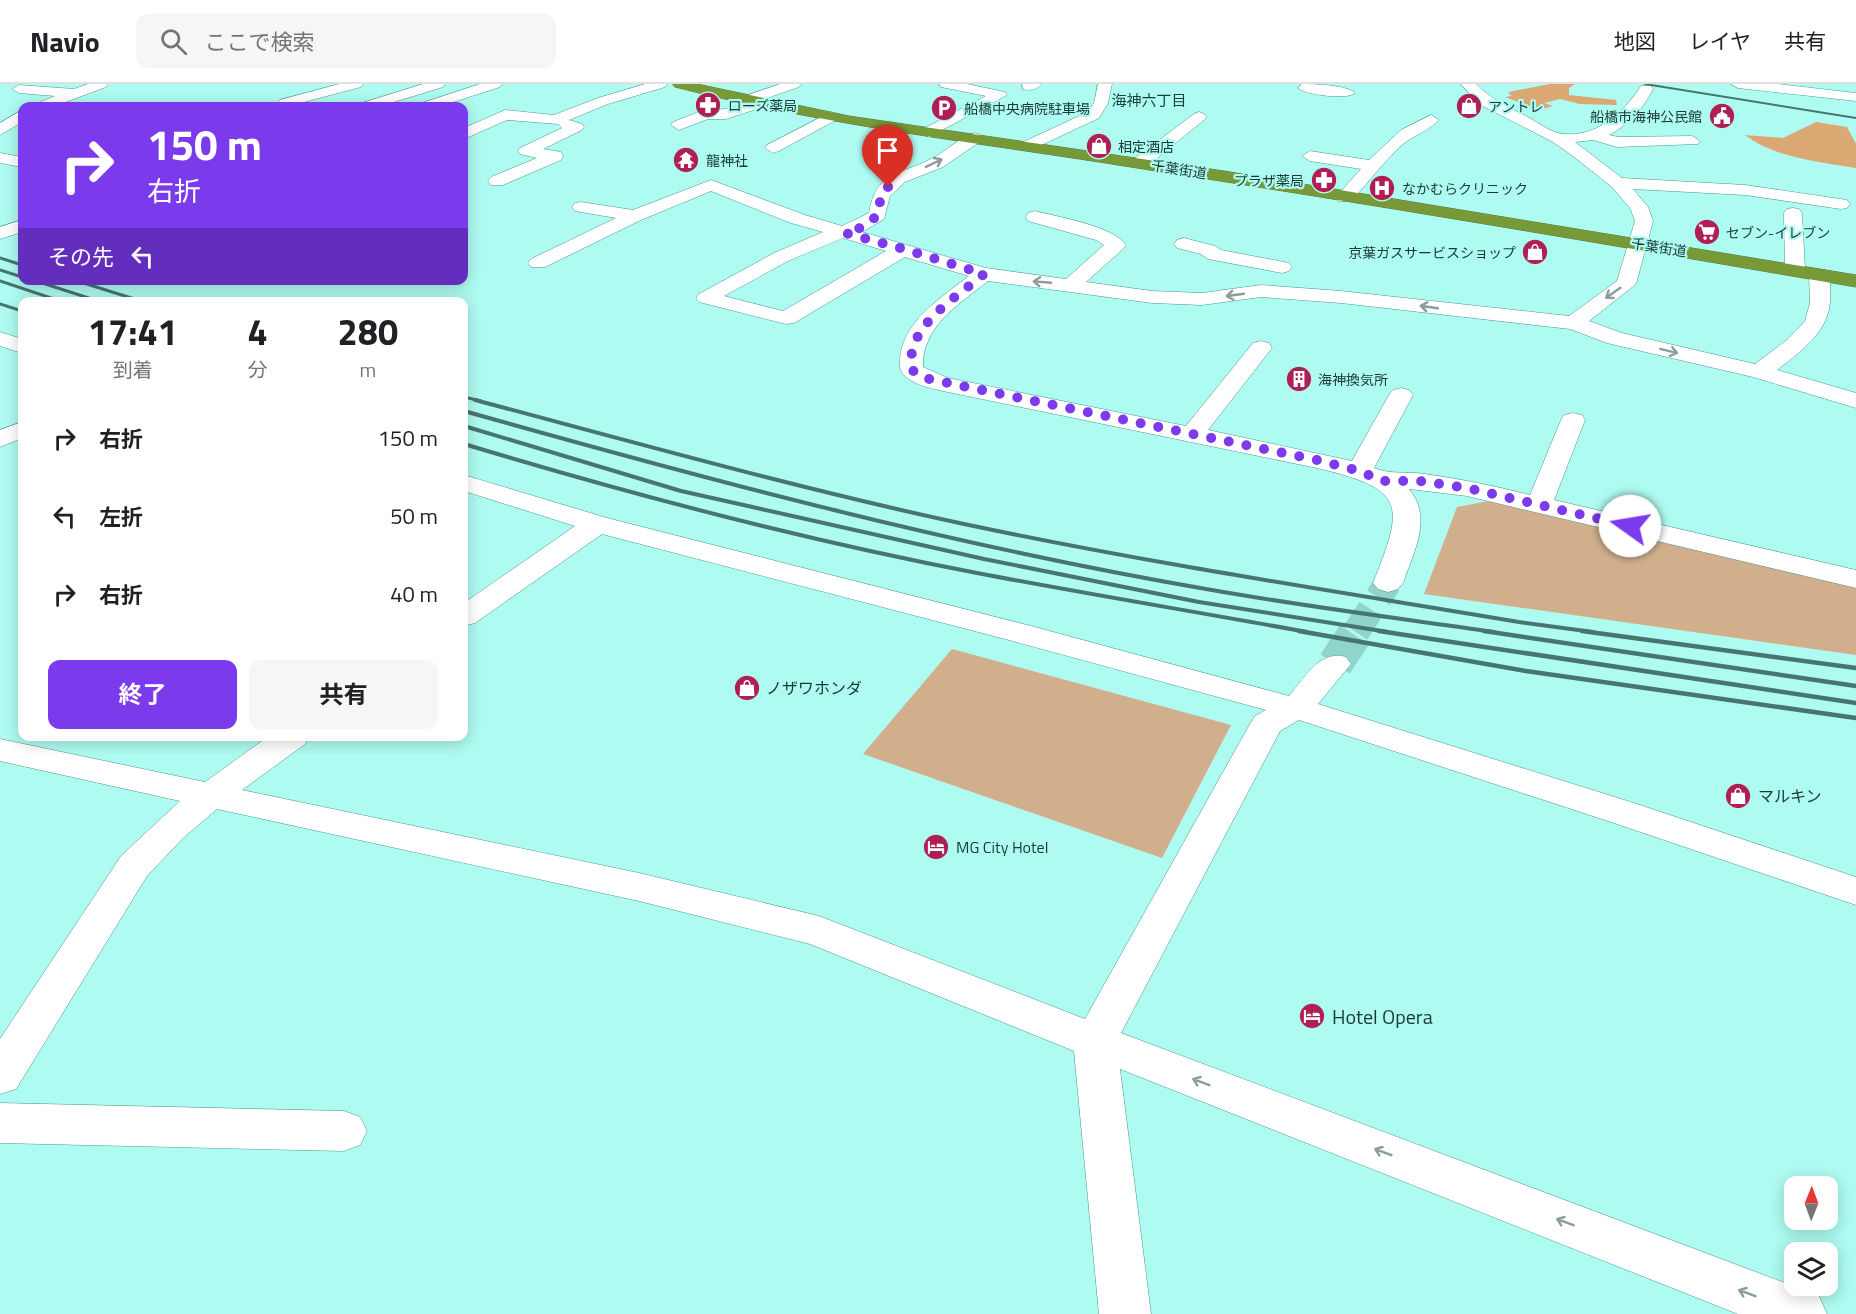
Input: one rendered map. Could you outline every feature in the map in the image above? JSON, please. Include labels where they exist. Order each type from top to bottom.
[{"type":"highway","name":"千葉街道","points":[[680,84],[751,102],[831,117],[1140,163],[1856,281]]},
{"type":"street","points":[[54,102],[101,84]]},
{"type":"street","points":[[289,102],[356,84]]},
{"type":"street","points":[[380,102],[438,84]]},
{"type":"street","points":[[424,102],[462,84]]},
{"type":"street","points":[[426,102],[495,84]]},
{"type":"street","points":[[556,120],[603,101],[660,84]]},
{"type":"street","points":[[679,125],[706,114],[726,114],[794,84]]},
{"type":"street","points":[[929,132],[1000,94],[946,84]]},
{"type":"street","points":[[1027,146],[1094,115],[1101,103],[1105,84],[1100,84]]},
{"type":"street","points":[[1313,84],[1305,88],[1348,93]]},
{"type":"street","points":[[1738,84],[1856,96]]},
{"type":"street","points":[[1452,85],[1469,85],[1484,101],[1559,139],[1618,183],[1639,207],[1644,221],[1640,244],[1626,284],[1573,323]]},
{"type":"street","points":[[1559,139],[1594,135],[1611,129],[1641,101],[1646,89]]},
{"type":"street","points":[[19,90],[77,94]]},
{"type":"street","points":[[468,132],[505,115],[556,120],[576,127],[526,151],[555,156],[497,181]]},
{"type":"street","points":[[773,148],[831,117]]},
{"type":"street","points":[[1140,163],[1199,117]]},
{"type":"street","points":[[0,130],[18,118]]},
{"type":"street","points":[[1345,197],[1411,130],[1431,120]]},
{"type":"street","points":[[1594,135],[1617,142],[1692,141]]},
{"type":"street","points":[[904,249],[786,318],[706,298],[827,237],[863,227],[878,215],[881,195],[899,178],[937,163],[975,138]]},
{"type":"street","points":[[1310,156],[1374,166]]},
{"type":"street","points":[[0,158],[18,161]]},
{"type":"street","points":[[1618,183],[1745,190],[1799,200],[1840,204]]},
{"type":"street","points":[[538,263],[635,216],[711,185],[798,219],[1005,279],[1072,284],[1152,297],[1202,299],[1270,292],[1352,298],[1573,323],[1615,338],[1760,372],[1856,401]]},
{"type":"street","points":[[1795,270],[1799,200]]},
{"type":"street","points":[[581,207],[635,216]]},
{"type":"street","points":[[1035,217],[1103,236],[1116,245],[1072,284]]},
{"type":"street","points":[[0,233],[18,227]]},
{"type":"street","points":[[1184,244],[1208,250],[1215,255],[1288,262],[1270,292]]},
{"type":"street","points":[[984,274],[922,327],[910,358],[912,370],[924,378],[943,384],[1192,434],[1371,476],[1467,488],[1856,579]]},
{"type":"street","points":[[1760,372],[1779,355],[1808,335],[1820,313],[1819,274]]},
{"type":"street","points":[[0,339],[18,345]]},
{"type":"street","points":[[1192,434],[1261,348]]},
{"type":"street","points":[[1371,476],[1401,395]]},
{"type":"street","points":[[1539,506],[1573,420]]},
{"type":"street","points":[[0,439],[18,431]]},
{"type":"street","points":[[1371,476],[1399,494],[1408,510],[1406,534],[1388,583]]},
{"type":"street","points":[[468,484],[597,524],[1020,633],[1296,708],[1624,813],[1856,891]]},
{"type":"street","points":[[468,614],[597,524]]},
{"type":"street","points":[[1125,1314],[1095,1041],[1267,724],[1296,708],[1335,664]]},
{"type":"street","points":[[0,1076],[134,866],[159,836],[210,794],[286,741]]},
{"type":"street","points":[[0,750],[639,888],[819,931],[1095,1041],[1801,1314]]},
{"type":"street","points":[[0,1123],[344,1131]]},
{"type":"shaded area","points":[[1550,84],[1575,84],[1569,88],[1569,95],[1616,100],[1617,105],[1580,104],[1560,99],[1544,103],[1553,106],[1539,110],[1505,97],[1512,96],[1508,93],[1513,91]]},
{"type":"shaded area","points":[[1816,122],[1847,127],[1856,144],[1856,168],[1784,154],[1757,143],[1745,135],[1783,138]]},
{"type":"shaded area","points":[[1489,501],[1856,587],[1856,655],[1424,594],[1457,507]]},
{"type":"shaded area","points":[[952,649],[1231,725],[1162,858],[863,754]]},
{"type":"tunnel","points":[[1356,632],[1388,583]]},
{"type":"tunnel","points":[[1335,664],[1357,631]]},
{"type":"railway","points":[[1645,84],[1856,118]]},
{"type":"railway","points":[[0,258],[18,264]]},
{"type":"railway","points":[[0,270],[18,276]]},
{"type":"railway","points":[[0,281],[48,297]]},
{"type":"railway","points":[[48,285],[86,297]]},
{"type":"railway","points":[[90,285],[128,297]]},
{"type":"railway","points":[[0,304],[18,310]]},
{"type":"railway","points":[[468,398],[481,401]]},
{"type":"railway","points":[[475,400],[780,481],[964,524],[1241,576],[1593,632]]},
{"type":"railway","points":[[468,412],[833,510],[1019,553],[1242,595],[1494,632]]},
{"type":"railway","points":[[468,427],[681,491],[984,559],[1199,602],[1388,632]]},
{"type":"railway","points":[[468,445],[655,499],[848,546],[1018,581],[1307,632]]},
{"type":"railway","points":[[1299,631],[1526,671],[1856,718]]},
{"type":"railway","points":[[1379,631],[1856,703]]},
{"type":"railway","points":[[1484,631],[1856,686]]},
{"type":"railway","points":[[1582,631],[1856,668]]},
{"type":"place","name":"ローズ薬局","points":[[708,105]]},
{"type":"place","name":"アントレ","points":[[1469,106]]},
{"type":"place","name":"船橋中央病院駐車場","points":[[944,108]]},
{"type":"place","name":"船橋市海神公民館","points":[[1722,116]]},
{"type":"place","name":"相定酒店","points":[[1099,146]]},
{"type":"place","name":"龍神社","points":[[686,160]]},
{"type":"place","name":"プラザ薬局","points":[[1324,180]]},
{"type":"place","name":"なかむらクリニック","points":[[1382,188]]},
{"type":"place","name":"セブン-イレブン","points":[[1707,232]]},
{"type":"place","name":"京葉ガスサービスショップ","points":[[1535,252]]},
{"type":"place","name":"海神換気所","points":[[1299,379]]},
{"type":"place","name":"ノザワホンダ","points":[[747,688]]},
{"type":"place","name":"マルキン","points":[[1738,796]]},
{"type":"place","name":"MG City Hotel","points":[[936,847]]},
{"type":"place","name":"Hotel Opera","points":[[1312,1016]]},
{"type":"district","name":"海神六丁目","points":[[1149,100]]},
{"type":"route","points":[[888,187],[881,195],[878,215],[863,227],[845,233],[984,274],[922,327],[910,358],[912,370],[924,378],[943,384],[1317,460],[1360,471],[1381,481],[1420,481],[1467,488],[1630,526]]}]
